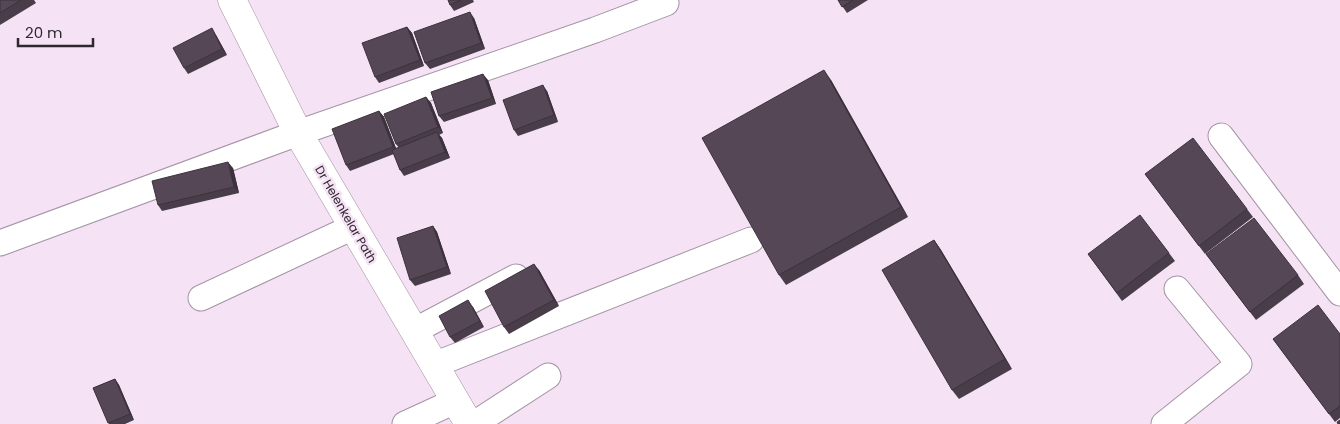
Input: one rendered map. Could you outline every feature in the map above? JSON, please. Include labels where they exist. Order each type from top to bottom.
[{"type":"street","name":"Dr Helenkelar Path","points":[[232,0],[298,132],[469,424]]},
{"type":"street","points":[[0,243],[298,132],[596,30],[666,3]]},
{"type":"street","points":[[1221,136],[1340,293]]},
{"type":"street","points":[[299,266],[356,231]]},
{"type":"street","points":[[201,298],[356,231]]},
{"type":"street","points":[[434,365],[751,240]]},
{"type":"street","points":[[414,331],[525,272]]},
{"type":"street","points":[[1164,424],[1240,364],[1178,289]]},
{"type":"street","points":[[474,424],[548,376]]},
{"type":"street","points":[[405,424],[455,401]]},
{"type":"building","points":[[0,0],[21,0],[0,13]]},
{"type":"building","points":[[448,0],[461,0],[450,5]]},
{"type":"building","points":[[838,0],[853,0],[842,7]]},
{"type":"building","points":[[470,12],[481,43],[425,63],[414,32]]},
{"type":"building","points":[[407,27],[420,60],[375,77],[362,43]]},
{"type":"building","points":[[212,28],[222,49],[184,68],[173,48]]},
{"type":"building","points":[[824,70],[901,207],[779,275],[702,138]]},
{"type":"building","points":[[483,74],[492,98],[439,116],[431,92]]},
{"type":"building","points":[[543,85],[554,115],[514,130],[503,100]]},
{"type":"building","points":[[426,97],[438,127],[396,144],[384,114]]},
{"type":"building","points":[[379,111],[393,147],[346,165],[332,129]]},
{"type":"building","points":[[437,132],[445,152],[400,170],[392,150]]},
{"type":"building","points":[[1193,138],[1247,209],[1199,246],[1145,174]]},
{"type":"building","points":[[228,162],[234,187],[158,205],[152,181]]},
{"type":"building","points":[[1140,215],[1169,253],[1117,293],[1088,254]]},
{"type":"building","points":[[1254,218],[1298,275],[1250,312],[1206,254]]},
{"type":"building","points":[[433,226],[447,267],[410,280],[397,238]]},
{"type":"building","points":[[934,240],[1005,359],[952,390],[882,270]]},
{"type":"building","points":[[534,264],[554,300],[504,327],[485,291]]},
{"type":"building","points":[[468,300],[480,321],[450,337],[439,316]]},
{"type":"building","points":[[1318,305],[1340,334],[1340,406],[1329,414],[1273,339]]},
{"type":"building","points":[[115,379],[130,414],[108,423],[93,388]]}]
